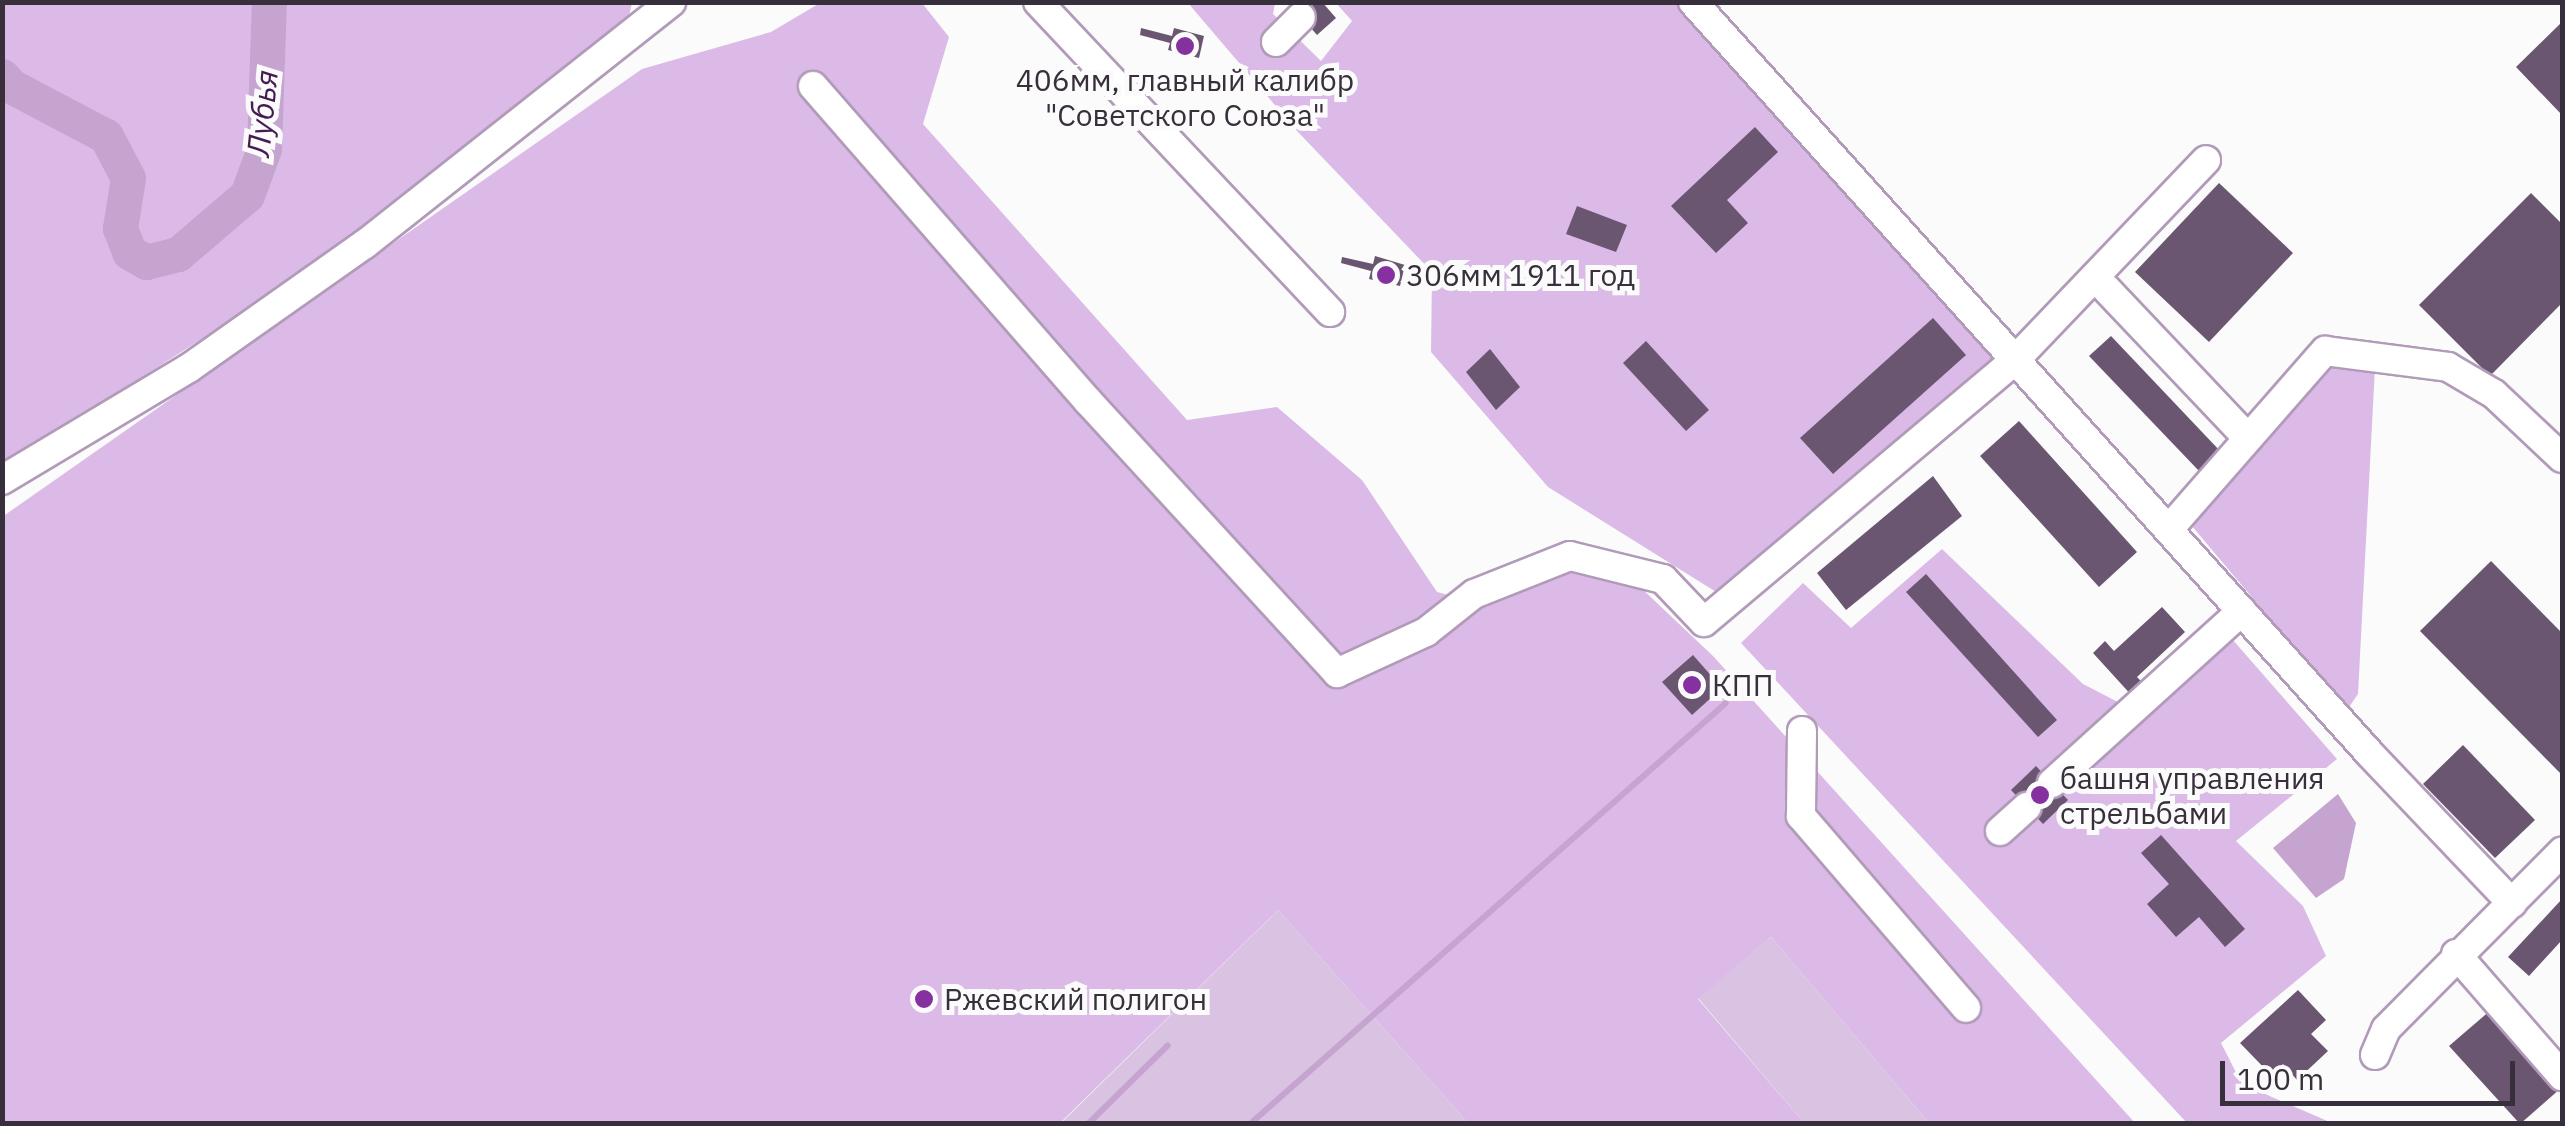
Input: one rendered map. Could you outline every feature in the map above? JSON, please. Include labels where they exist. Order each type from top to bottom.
[{"type":"lane","points":[[2,480],[189,368],[348,255],[622,46],[670,2]]},
{"type":"lane","points":[[1038,2],[1330,312]]},
{"type":"lane","points":[[1692,2],[2512,903]]},
{"type":"lane","points":[[1276,42],[1301,18]]},
{"type":"lane","points":[[812,86],[1088,401],[1337,673],[1426,632],[1474,594],[1570,556],[1663,579],[1704,622],[2016,360],[2206,160]]},
{"type":"lane","points":[[2094,277],[2248,438]]},
{"type":"lane","points":[[2169,529],[2324,351],[2375,354],[2448,366],[2494,394],[2562,458]]},
{"type":"lane","points":[[2052,783],[2242,610]]},
{"type":"lane","points":[[1802,731],[1801,816],[1966,1008]]},
{"type":"lane","points":[[2000,831],[2027,807]]},
{"type":"lane","points":[[2375,1055],[2386,1029],[2456,954],[2562,852]]},
{"type":"lane","points":[[2456,954],[2562,1076]]},
{"type":"shaded area","points":[[3,3],[632,3],[627,25],[367,232],[3,467]]},
{"type":"shaded area","points":[[820,3],[922,3],[949,37],[923,124],[1187,420],[1277,407],[1362,480],[1437,592],[1482,604],[1564,568],[1639,586],[1713,656],[2135,1123],[1929,1123],[1771,937],[1698,999],[1804,1123],[1468,1123],[1278,910],[1060,1123],[3,1123],[2,517],[642,69],[771,32]]},
{"type":"shaded area","points":[[1188,3],[1275,3],[1273,14],[1321,61],[1352,21],[1336,3],[1686,3],[2006,359],[1721,595],[1548,487],[1431,352],[1432,272],[1298,132]]},
{"type":"shaded area","points":[[2324,366],[2375,367],[2358,694],[2347,710],[2191,525]]},
{"type":"shaded area","points":[[1942,549],[2083,684],[2147,717],[2232,639],[2337,759],[2236,841],[2303,906],[2326,956],[2221,1043],[2242,1084],[2332,1123],[2187,1123],[1741,643],[1803,583],[1851,628]]},
{"type":"shaded area","points":[[2338,794],[2356,823],[2344,879],[2316,898],[2273,848]]},
{"type":"shaded area","points":[[1278,910],[1468,1123],[1060,1124]]},
{"type":"shaded area","points":[[1771,937],[1929,1123],[1804,1123],[1698,998]]},
{"type":"building","points":[[1288,2],[1322,2],[1336,18],[1317,35]]},
{"type":"building","points":[[2562,22],[2562,115],[2516,67]]},
{"type":"building","name":"406мм, главный калибр \"Советского Союза\"","points":[[1141,28],[1172,36],[1174,28],[1204,36],[1199,58],[1168,50],[1170,43],[1140,35]]},
{"type":"building","points":[[1755,127],[1778,152],[1727,200],[1748,223],[1716,253],[1671,206]]},
{"type":"building","points":[[2219,183],[2293,253],[2209,342],[2135,272]]},
{"type":"building","points":[[2531,193],[2562,224],[2562,303],[2490,376],[2419,305]]},
{"type":"building","points":[[1577,206],[1627,225],[1616,252],[1566,234]]},
{"type":"building","name":"306мм 1911 год","points":[[1375,256],[1405,265],[1400,286],[1369,279],[1371,271],[1341,263],[1342,257],[1373,264]]},
{"type":"building","points":[[1933,318],[1966,355],[1833,474],[1800,438]]},
{"type":"building","points":[[2111,336],[2221,452],[2200,472],[2089,356]]},
{"type":"building","points":[[1646,341],[1709,410],[1686,431],[1623,363]]},
{"type":"building","points":[[1490,349],[1520,387],[1496,410],[1466,372]]},
{"type":"building","points":[[2019,421],[2137,552],[2099,587],[1980,456]]},
{"type":"building","points":[[1933,476],[1962,516],[1846,610],[1817,573]]},
{"type":"building","points":[[2491,561],[2562,633],[2562,775],[2420,631]]},
{"type":"building","points":[[1926,574],[2057,720],[2038,737],[1906,592]]},
{"type":"building","points":[[2162,607],[2185,632],[2137,677],[2146,686],[2134,698],[2093,653],[2105,641],[2114,651]]},
{"type":"building","name":"КПП","points":[[1693,655],[1722,688],[1692,715],[1662,682]]},
{"type":"building","points":[[2463,745],[2535,820],[2495,858],[2423,784]]},
{"type":"building","name":"башня управления стрельбами","points":[[2036,766],[2068,800],[2043,824],[2011,790]]},
{"type":"building","points":[[2161,835],[2245,929],[2225,947],[2199,917],[2176,937],[2147,904],[2169,884],[2141,853]]},
{"type":"building","points":[[2562,899],[2562,940],[2529,976],[2508,957]]},
{"type":"building","points":[[2298,990],[2326,1020],[2311,1034],[2328,1051],[2297,1080],[2283,1064],[2271,1075],[2240,1043]]},
{"type":"building","points":[[2492,1009],[2561,1088],[2520,1124],[2449,1046]]},
{"type":"waterway","name":"Лубья","points":[[2,76],[11,86],[106,136],[128,178],[120,228],[129,252],[146,262],[178,254],[247,195],[264,149],[269,2]]},
{"type":"waterway","points":[[1250,1124],[1726,703]]},
{"type":"waterway","points":[[1088,1124],[1168,1045]]},
{"type":"place","name":"406мм, главный калибр \"Советского Союза\"","points":[[1185,46]]},
{"type":"place","name":"306мм 1911 год","points":[[1386,275]]},
{"type":"place","name":"КПП","points":[[1692,685]]},
{"type":"place","name":"башня управления стрельбами","points":[[2040,795]]},
{"type":"place","name":"Ржевский полигон","points":[[924,999]]}]
